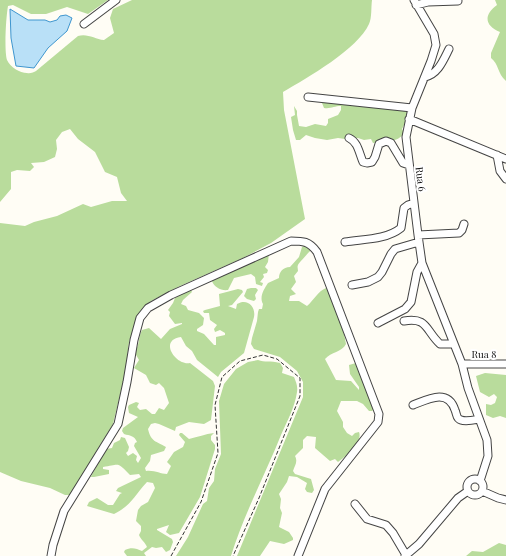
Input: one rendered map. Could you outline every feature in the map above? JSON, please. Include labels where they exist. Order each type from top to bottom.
[{"type":"street","points":[[84,24],[116,0]]},
{"type":"street","points":[[415,2],[458,1]]},
{"type":"street","name":"Rua 6","points":[[415,2],[434,34],[436,45],[412,108],[406,137],[422,263],[462,364],[468,388],[487,440],[488,456],[480,481]]},
{"type":"street","points":[[425,77],[433,74],[440,67],[449,49]]},
{"type":"street","points":[[308,97],[412,108]]},
{"type":"street","points":[[409,119],[506,159]]},
{"type":"street","points":[[349,138],[357,145],[363,162],[372,162],[379,144],[386,141],[390,143],[403,163],[409,165]]},
{"type":"street","points":[[497,155],[500,171],[506,179]]},
{"type":"street","points":[[345,242],[377,237],[395,232],[401,228],[404,208],[414,203]]},
{"type":"street","points":[[352,285],[368,282],[378,277],[395,249],[419,239],[459,233],[464,224]]},
{"type":"street","points":[[51,556],[64,511],[118,424],[134,340],[140,318],[148,308],[170,295],[291,240],[305,242],[312,246],[316,252],[379,414],[378,422],[325,489],[298,556]]},
{"type":"street","points":[[378,323],[401,311],[411,302],[417,272],[422,263]]},
{"type":"street","points":[[404,321],[418,320],[424,323],[432,336],[440,344],[453,344]]},
{"type":"street","name":"Rua 8","points":[[462,364],[506,364]]},
{"type":"street","points":[[413,405],[434,397],[444,398],[450,401],[459,420],[480,420]]},
{"type":"street","points":[[468,492],[467,484],[470,480],[475,479],[480,481],[483,486],[482,491]]},
{"type":"street","points":[[468,492],[475,495],[482,491]]},
{"type":"street","points":[[482,491],[506,500]]},
{"type":"street","points":[[355,504],[367,519],[386,525],[393,533],[406,556],[419,544],[458,498],[468,492]]},
{"type":"path","points":[[170,556],[202,502],[218,452],[215,405],[222,377],[240,361],[263,355],[277,358],[300,378],[300,396],[259,498],[233,556]]},
{"type":"green space","points":[[0,0],[108,0],[88,14],[67,7],[46,14],[31,14],[13,5],[8,6],[5,41],[7,60],[10,65],[21,72],[32,73],[78,36],[88,36],[104,40],[114,33],[110,18],[113,9],[132,0],[372,0],[370,22],[363,34],[331,62],[283,92],[284,110],[305,219],[271,243],[243,258],[180,286],[151,301],[137,317],[129,342],[125,374],[113,424],[70,495],[65,495],[50,488],[21,481],[0,472],[0,223],[25,226],[57,216],[83,204],[91,207],[112,201],[127,201],[121,193],[117,177],[105,172],[95,152],[78,139],[70,129],[62,132],[56,140],[57,149],[55,157],[44,162],[31,163],[34,167],[30,171],[17,170],[11,172],[11,189],[0,202]]},
{"type":"green space","points":[[495,0],[506,0],[506,81],[501,75],[494,60],[491,58],[491,53],[500,32],[491,27],[488,20],[489,13],[497,5]]},
{"type":"green space","points":[[325,102],[408,111],[407,119],[402,129],[404,133],[398,139],[373,143],[371,139],[364,140],[358,138],[338,138],[327,140],[306,135],[300,140],[296,140],[291,117],[295,115],[294,106],[297,111],[299,126],[306,127],[315,124],[326,126],[328,119],[338,115],[341,110],[341,106],[324,108],[322,103]]},
{"type":"green space","points":[[306,245],[311,250],[298,265],[298,271],[294,276],[296,282],[291,289],[296,294],[290,296],[289,301],[299,301],[307,306],[318,293],[326,288],[338,315],[346,344],[342,349],[325,359],[336,380],[351,381],[359,390],[359,387],[350,374],[349,365],[356,363],[375,408],[372,411],[369,411],[363,404],[357,401],[341,401],[337,411],[343,422],[343,427],[347,433],[352,436],[359,432],[360,436],[353,448],[338,462],[335,459],[330,461],[315,448],[316,437],[307,436],[303,440],[303,448],[295,456],[296,462],[293,471],[295,474],[311,479],[314,490],[312,493],[307,492],[305,489],[307,483],[297,477],[289,476],[279,494],[282,513],[279,527],[289,532],[293,540],[284,544],[270,541],[260,556],[237,556],[303,397],[303,382],[297,371],[280,357],[254,349],[251,344],[252,338],[259,309],[262,309],[262,293],[268,283],[279,278],[283,269],[290,267],[299,257],[302,247]]},
{"type":"green space","points":[[269,253],[268,262],[265,267],[268,270],[267,273],[263,274],[264,277],[260,282],[263,283],[262,286],[256,284],[255,277],[251,274],[234,278],[228,290],[220,289],[213,283],[212,281],[215,277]]},
{"type":"green space","points":[[256,288],[258,290],[254,301],[247,299],[244,296],[247,289]]},
{"type":"green space","points":[[238,289],[242,290],[243,292],[232,305],[228,306],[236,309],[237,304],[241,302],[250,304],[254,309],[254,317],[244,353],[221,372],[218,377],[197,360],[181,337],[174,339],[170,347],[175,357],[179,361],[190,363],[213,381],[215,386],[211,420],[204,424],[189,422],[176,427],[175,431],[155,423],[151,424],[148,429],[152,439],[166,447],[164,451],[151,455],[150,461],[145,468],[146,471],[167,474],[171,466],[167,462],[174,452],[183,447],[185,442],[179,435],[180,433],[189,439],[214,433],[211,436],[211,440],[215,445],[215,449],[200,497],[179,533],[170,535],[166,532],[169,525],[157,529],[172,539],[173,542],[170,550],[166,552],[162,547],[152,547],[144,553],[146,556],[127,556],[124,552],[129,548],[142,551],[147,547],[139,535],[141,526],[136,521],[138,510],[141,506],[148,502],[155,488],[153,483],[147,482],[129,504],[114,514],[87,506],[89,502],[97,498],[108,505],[113,505],[122,493],[116,491],[118,488],[141,477],[139,474],[130,475],[120,466],[116,465],[103,467],[103,469],[109,470],[109,474],[91,477],[106,449],[112,448],[114,443],[120,440],[121,437],[125,438],[129,447],[126,453],[128,456],[133,453],[137,456],[136,460],[138,463],[141,458],[134,446],[137,442],[135,438],[124,434],[122,431],[123,428],[138,417],[129,413],[129,405],[136,402],[139,403],[137,407],[140,410],[146,409],[152,414],[155,414],[159,408],[164,410],[169,403],[164,388],[159,383],[156,385],[150,383],[146,375],[134,368],[139,360],[135,351],[138,346],[142,330],[149,328],[161,339],[170,329],[182,324],[175,324],[169,316],[170,312],[168,310],[175,298],[191,290],[192,292],[183,300],[181,304],[186,306],[188,310],[199,313],[204,318],[203,325],[197,329],[197,331],[204,334],[214,345],[216,345],[216,337],[225,335],[225,333],[220,330],[215,332],[214,329],[217,325],[210,320],[209,313],[204,313],[203,311],[220,306],[219,294]]},
{"type":"green space","points":[[258,360],[280,363],[283,368],[282,373],[294,377],[297,384],[296,398],[248,510],[231,556],[176,556],[188,537],[203,504],[207,501],[209,488],[214,481],[215,469],[221,454],[219,401],[224,384],[236,369],[248,362]]},
{"type":"green space","points":[[485,373],[506,375],[506,418],[500,416],[493,418],[486,415],[486,404],[491,405],[495,403],[497,397],[494,394],[489,397],[480,392],[476,376]]},
{"type":"green space","points":[[499,543],[506,545],[506,556],[466,556],[472,551],[483,552]]},
{"type":"water","points":[[10,9],[28,20],[45,20],[50,22],[57,20],[60,16],[66,15],[72,18],[67,31],[48,48],[34,68],[16,66],[11,38]]}]
